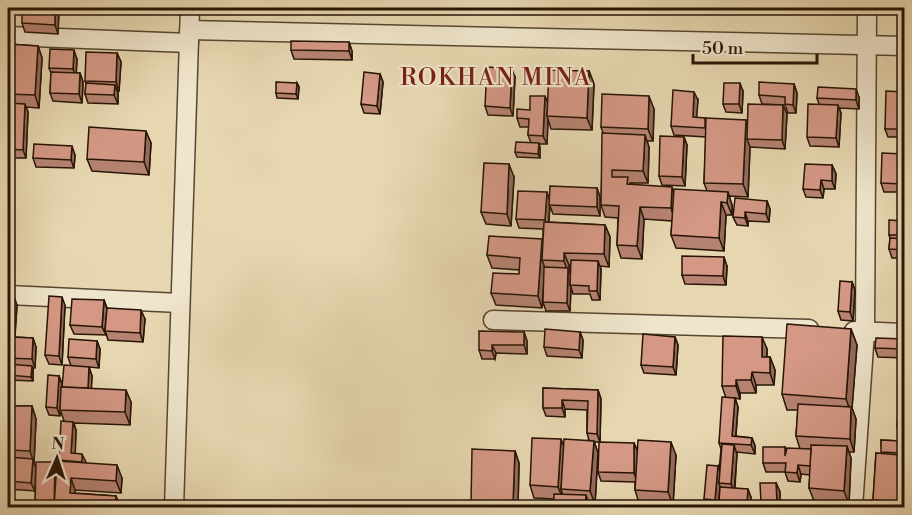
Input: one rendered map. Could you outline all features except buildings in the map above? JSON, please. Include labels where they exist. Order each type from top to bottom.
[{"type":"street","points":[[174,507],[190,8]]},
{"type":"street","points":[[853,507],[865,331],[867,8]]},
{"type":"street","points":[[8,36],[189,36],[904,46]]},
{"type":"street","points":[[8,295],[180,303]]},
{"type":"street","points":[[493,320],[904,333]]},
{"type":"district","name":"ROKHAN MINA","points":[[496,77]]}]
